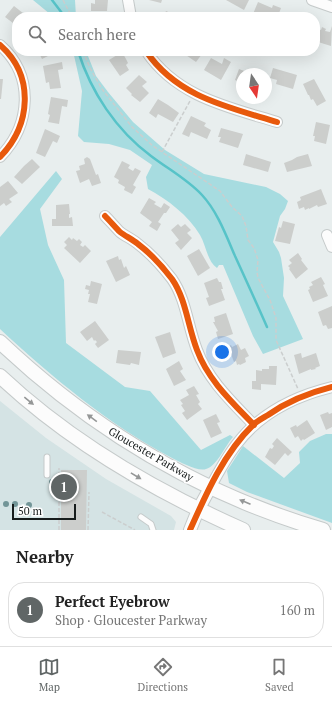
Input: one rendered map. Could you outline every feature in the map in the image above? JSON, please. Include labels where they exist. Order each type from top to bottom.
[{"type":"main road","name":"Gloucester Parkway","points":[[0,342],[53,389],[95,421],[142,451],[210,488],[280,516],[323,530]]},
{"type":"main road","points":[[0,376],[16,391],[101,455],[198,510],[243,530]]},
{"type":"street","points":[[128,0],[130,12]]},
{"type":"street","points":[[312,0],[332,7]]},
{"type":"street","points":[[0,45],[5,49],[18,69],[22,81],[25,102],[19,131],[8,149],[0,157]]},
{"type":"street","points":[[150,56],[166,75],[194,94],[210,101],[277,122]]},
{"type":"street","points":[[106,216],[120,232],[137,243],[152,256],[172,279],[182,300],[198,352],[209,373],[224,393],[254,425]]},
{"type":"street","points":[[327,235],[332,247]]},
{"type":"street","points":[[190,530],[198,510],[236,444],[254,425],[276,409],[301,396],[332,387]]},
{"type":"lane","points":[[47,457],[47,475]]},
{"type":"lane","points":[[141,517],[151,524],[153,530]]},
{"type":"path","points":[[63,0],[69,12]]},
{"type":"path","points":[[85,56],[102,89],[132,127],[153,146],[220,191],[242,216],[246,226],[248,240],[254,248],[258,260],[258,278],[270,300],[276,318],[276,340],[301,396]]},
{"type":"path","points":[[162,152],[194,94]]},
{"type":"path","points":[[58,530],[59,468]]},
{"type":"path","points":[[88,492],[88,530]]},
{"type":"path","points":[[102,512],[135,530]]},
{"type":"shaded area","points":[[33,0],[75,0],[76,12],[48,12]]},
{"type":"shaded area","points":[[74,56],[88,56],[96,76],[108,92],[133,122],[165,150],[204,174],[266,187],[280,194],[288,201],[280,216],[273,242],[281,258],[284,278],[283,296],[303,339],[263,354],[253,336],[223,265],[219,265],[217,268],[211,261],[200,235],[190,221],[170,203],[148,189],[146,177],[152,165],[130,150],[109,144],[84,142],[78,136],[82,91]]},
{"type":"shaded area","points":[[56,171],[62,179],[40,209],[48,245],[64,280],[66,343],[125,387],[150,391],[201,450],[230,435],[233,437],[214,464],[210,467],[203,470],[194,468],[148,445],[82,399],[40,365],[0,329],[0,237]]},
{"type":"shaded area","points":[[0,401],[46,438],[106,479],[171,516],[176,522],[174,530],[0,530]]},
{"type":"shaded area","points":[[326,434],[332,434],[332,523],[247,492],[229,483],[227,471],[243,446],[284,478],[300,463],[299,452],[310,441]]},
{"type":"building","points":[[95,0],[108,0],[107,11],[91,11],[91,3],[95,4]]},
{"type":"building","points":[[149,0],[162,0],[161,3]]},
{"type":"building","points":[[226,0],[249,0],[244,10]]},
{"type":"building","points":[[258,2],[272,8],[273,5],[281,8],[280,12],[254,12]]},
{"type":"building","points":[[14,6],[22,12],[12,12],[12,22],[5,17]]},
{"type":"building","points":[[332,26],[331,46],[320,43],[320,30],[322,27],[326,29],[325,31],[330,32]]},
{"type":"building","points":[[40,56],[48,56],[42,59]]},
{"type":"building","points":[[116,56],[124,56],[128,63],[126,65],[129,70],[120,76],[109,60]]},
{"type":"building","points":[[187,56],[200,56],[196,62]]},
{"type":"building","points":[[211,58],[222,64],[224,58],[231,62],[221,80],[204,70]]},
{"type":"building","points":[[62,62],[63,69],[58,70],[61,88],[50,89],[49,82],[46,83],[43,66]]},
{"type":"building","points":[[273,68],[297,75],[293,89],[276,84],[277,80],[272,79]]},
{"type":"building","points":[[139,75],[147,82],[142,86],[149,93],[140,102],[131,95],[132,94],[126,88]]},
{"type":"building","points":[[0,79],[3,79],[1,99],[0,99]]},
{"type":"building","points":[[314,79],[326,101],[317,106],[313,99],[311,100],[303,84]]},
{"type":"building","points":[[51,97],[68,100],[67,107],[62,106],[59,124],[48,122]]},
{"type":"building","points":[[158,99],[179,113],[173,122],[158,114],[156,118],[149,113]]},
{"type":"building","points":[[191,116],[206,123],[204,126],[211,130],[207,139],[191,132],[189,137],[182,134]]},
{"type":"building","points":[[316,122],[330,125],[326,144],[314,141],[315,136],[313,136]]},
{"type":"building","points":[[221,128],[243,134],[238,148],[219,142],[221,137],[218,137]]},
{"type":"building","points":[[45,129],[60,136],[57,143],[53,141],[45,157],[36,153]]},
{"type":"building","points":[[246,154],[271,162],[268,172],[243,165]]},
{"type":"building","points":[[308,154],[312,166],[287,172],[284,163]]},
{"type":"building","points":[[87,157],[90,159],[96,175],[98,174],[101,183],[92,186],[89,179],[80,183],[76,171],[80,170],[79,166],[85,164],[84,159]]},
{"type":"building","points":[[32,159],[40,167],[22,184],[14,177]]},
{"type":"building","points":[[122,161],[130,165],[128,168],[133,171],[135,168],[141,171],[133,185],[136,187],[132,194],[124,190],[125,187],[118,183],[119,180],[114,177]]},
{"type":"building","points":[[8,181],[18,193],[9,199],[12,202],[6,206],[4,203],[0,206],[0,187]]},
{"type":"building","points":[[321,189],[327,204],[318,207],[317,205],[305,210],[304,207],[299,209],[297,202],[301,200],[300,197]]},
{"type":"building","points":[[149,198],[156,202],[154,204],[161,208],[164,203],[170,207],[158,222],[161,224],[157,231],[149,226],[152,222],[140,213]]},
{"type":"building","points":[[69,204],[69,218],[72,217],[73,226],[52,226],[52,219],[56,219],[56,205]]},
{"type":"building","points":[[283,221],[295,224],[290,244],[275,241],[279,227],[281,228]]},
{"type":"building","points":[[178,224],[181,227],[185,224],[191,230],[187,233],[192,238],[181,250],[175,243],[179,240],[171,230]]},
{"type":"building","points":[[69,237],[72,240],[73,238],[77,241],[79,239],[82,242],[80,245],[83,247],[85,245],[91,251],[80,263],[64,248],[67,245],[64,242]]},
{"type":"building","points":[[199,249],[210,268],[198,276],[187,256]]},
{"type":"building","points":[[298,253],[308,269],[296,279],[288,266],[292,263],[289,260]]},
{"type":"building","points":[[118,256],[119,260],[121,259],[124,268],[126,266],[130,275],[116,282],[106,261]]},
{"type":"building","points":[[321,277],[325,284],[323,285],[328,296],[313,302],[308,290],[310,289],[309,287],[313,285],[311,282]]},
{"type":"building","points":[[217,278],[219,282],[221,282],[223,289],[221,289],[225,300],[209,306],[206,298],[209,297],[204,283]]},
{"type":"building","points":[[91,281],[102,284],[97,304],[88,302],[90,294],[88,294],[89,290],[85,289],[86,285],[90,286]]},
{"type":"building","points":[[332,306],[332,328],[328,329],[326,325],[323,326],[318,312]]},
{"type":"building","points":[[226,313],[233,334],[218,339],[216,332],[218,331],[213,322],[215,322],[214,317]]},
{"type":"building","points":[[95,321],[109,340],[98,348],[95,344],[97,342],[95,340],[94,341],[92,337],[87,341],[80,332]]},
{"type":"building","points":[[170,332],[176,353],[163,358],[155,337]]},
{"type":"building","points":[[238,344],[241,350],[245,348],[249,356],[245,358],[246,362],[240,365],[237,365],[236,361],[234,362],[231,354],[226,356],[223,349],[231,345],[232,347]]},
{"type":"building","points":[[118,350],[141,352],[139,365],[131,363],[130,365],[116,363]]},
{"type":"building","points":[[301,353],[302,358],[316,353],[320,366],[315,368],[316,369],[311,369],[299,374],[294,355]]},
{"type":"building","points":[[179,361],[183,369],[180,371],[186,380],[174,386],[166,369]]},
{"type":"building","points":[[269,366],[277,366],[276,385],[261,384],[261,390],[252,389],[252,381],[256,381],[256,370],[262,371],[262,369],[269,369]]},
{"type":"building","points":[[194,386],[199,394],[196,395],[200,402],[198,404],[202,409],[187,420],[182,413],[185,411],[180,400],[189,395],[186,390]]},
{"type":"building","points":[[328,412],[329,414],[332,413],[332,427],[326,430],[320,415]]},
{"type":"building","points":[[216,414],[220,422],[217,423],[222,433],[211,438],[203,420]]},
{"type":"building","points":[[307,420],[315,433],[301,441],[298,436],[295,438],[290,428],[296,425],[297,427]]},
{"type":"building","points":[[277,438],[292,452],[288,456],[285,453],[275,465],[265,457],[270,448],[272,449],[274,446],[272,444]]},
{"type":"building","points":[[61,470],[87,470],[86,530],[61,530]]},
{"type":"waterway","points":[[52,0],[61,12]]},
{"type":"waterway","points":[[80,56],[90,81],[106,109],[116,122],[138,146],[196,189],[212,208],[225,232],[267,327]]},
{"type":"cycle path","points":[[0,45],[11,57],[19,71],[24,86],[25,101],[23,116],[18,130],[0,157]]},
{"type":"cycle path","points":[[150,56],[159,67],[188,90],[222,105],[277,122]]},
{"type":"cycle path","points":[[105,216],[120,232],[147,251],[172,279],[181,295],[197,350],[207,371],[221,390],[254,425]]},
{"type":"cycle path","points":[[190,530],[217,474],[233,448],[253,425],[291,402],[306,395],[332,387]]},
{"type":"place","name":"Perfect Eyebrow","points":[[64,487]]}]
